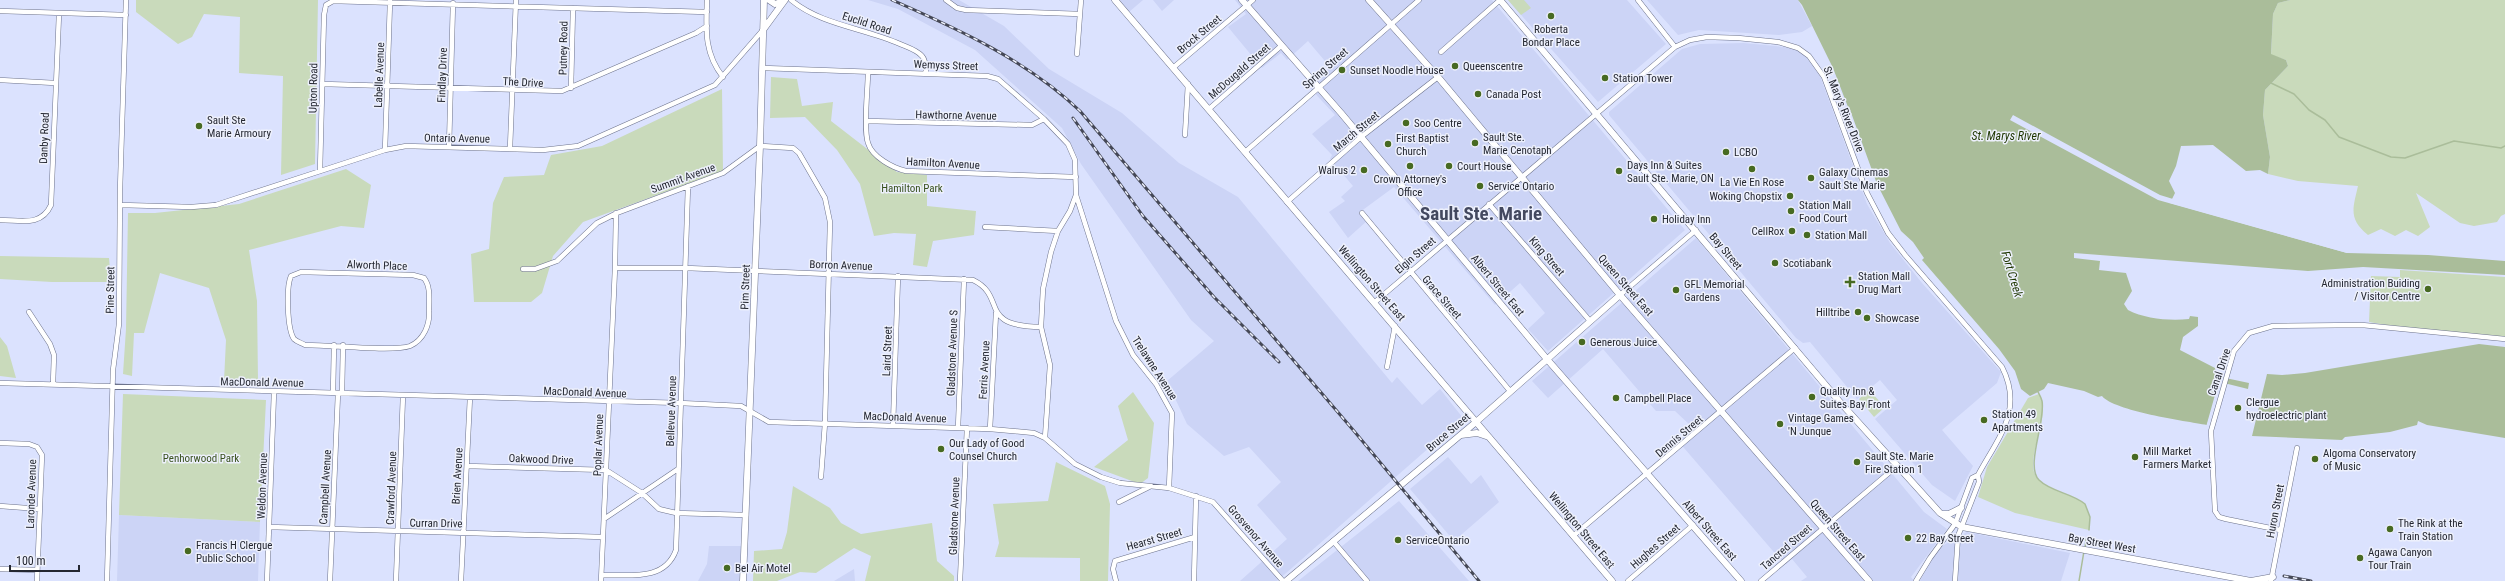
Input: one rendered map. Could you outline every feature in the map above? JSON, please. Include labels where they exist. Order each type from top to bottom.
[{"type":"main road","name":"Pim Street","points":[[743,581],[760,146],[764,0]]},
{"type":"main road","points":[[769,0],[775,4],[785,0]]},
{"type":"main road","points":[[763,30],[785,0]]},
{"type":"main road","name":"Wellington Street East","points":[[1115,0],[1174,67],[1244,152],[1395,325],[1612,581]]},
{"type":"main road","name":"Queen Street East","points":[[1369,0],[1438,77],[1620,295],[1869,581]]},
{"type":"main road","name":"Bay Street","points":[[1500,0],[1897,466],[1940,513],[1959,526]]},
{"type":"main road","name":"Albert Street East","points":[[1245,3],[1546,358],[1741,581]]},
{"type":"main road","name":"Bruce Street","points":[[1286,581],[1460,436],[1546,358],[1620,295]]},
{"type":"main road","points":[[1460,436],[1476,434],[1490,437]]},
{"type":"main road","points":[[1940,513],[1949,514],[1961,508]]},
{"type":"main road","name":"Bay Street West","points":[[1959,526],[2239,580],[2273,580]]},
{"type":"street","name":"Pine Street","points":[[107,581],[113,388],[119,324],[126,0]]},
{"type":"street","points":[[510,148],[514,91],[516,0]]},
{"type":"street","points":[[707,0],[707,44],[713,64],[723,77]]},
{"type":"street","name":"Euclid Road","points":[[791,0],[805,12],[816,17],[877,34],[917,52],[925,62],[926,73]]},
{"type":"street","points":[[946,0],[957,8],[966,10],[1080,14]]},
{"type":"street","points":[[1077,54],[1081,0]]},
{"type":"street","name":"Brock Street","points":[[1174,67],[1245,3],[1253,0]]},
{"type":"street","name":"Spring Street","points":[[1244,152],[1419,0]]},
{"type":"street","points":[[1441,52],[1500,0]]},
{"type":"street","points":[[1638,0],[1675,47]]},
{"type":"street","name":"Upton Road","points":[[320,171],[326,5],[333,1],[390,2]]},
{"type":"street","points":[[390,2],[707,12]]},
{"type":"street","name":"Labelle Avenue","points":[[385,150],[390,2]]},
{"type":"street","name":"Findlay Drive","points":[[449,147],[453,3]]},
{"type":"street","name":"Putney Road","points":[[571,88],[573,8]]},
{"type":"street","points":[[0,12],[126,15]]},
{"type":"street","name":"Danby Road","points":[[0,220],[39,220],[47,214],[51,205],[59,14]]},
{"type":"street","name":"The Drive","points":[[323,84],[551,93],[571,88],[696,33],[707,26]]},
{"type":"street","name":"Ontario Avenue","points":[[121,205],[191,207],[216,205],[385,150],[406,146],[543,150],[578,146],[702,93],[715,85],[763,30]]},
{"type":"street","name":"St. Mary's River Drive","points":[[1596,113],[1675,47],[1690,40],[1707,37],[1778,42],[1798,48],[1818,66],[1824,77],[1867,193],[1888,233],[1905,256],[1998,363],[2006,377],[2012,401],[2010,412],[2002,432],[1978,475],[1972,478],[1961,508],[1959,526]]},
{"type":"street","name":"McDougald Street","points":[[1209,109],[1281,46]]},
{"type":"street","name":"Wemyss Street","points":[[762,68],[926,73],[987,76],[998,79],[1044,119],[1068,144],[1072,152],[1076,177],[1076,195]]},
{"type":"street","name":"Hamilton Avenue","points":[[868,72],[868,144],[879,158],[895,168],[906,171],[1076,177]]},
{"type":"street","name":"March Street","points":[[1288,202],[1360,137],[1438,77]]},
{"type":"street","points":[[0,80],[55,83]]},
{"type":"street","points":[[1185,135],[1188,84]]},
{"type":"street","name":"Elgin Street","points":[[1375,302],[1596,113]]},
{"type":"street","name":"Hawthorne Avenue","points":[[867,121],[1032,125],[1044,119]]},
{"type":"street","points":[[760,146],[792,148],[799,153],[825,198],[830,222],[825,423],[821,477]]},
{"type":"street","name":"Summit Avenue","points":[[523,269],[536,269],[557,261],[597,223],[616,213],[723,173],[760,146]]},
{"type":"street","name":"Bellevue Avenue","points":[[602,575],[654,575],[664,570],[672,561],[676,550],[676,513],[688,186]]},
{"type":"street","points":[[1045,438],[1050,365],[1042,327],[1043,290],[1051,252],[1058,231],[1070,211],[1076,195]]},
{"type":"street","name":"Trelawne Avenue","points":[[1076,195],[1116,321],[1133,355],[1163,393],[1172,413],[1169,488]]},
{"type":"street","name":"King Street","points":[[1489,204],[1590,321]]},
{"type":"street","name":"Poplar Avenue","points":[[601,581],[608,402],[616,268],[616,213]]},
{"type":"street","name":"Grace Street","points":[[1362,213],[1510,391]]},
{"type":"street","points":[[985,227],[1058,231]]},
{"type":"street","points":[[1620,295],[1696,230]]},
{"type":"street","name":"Borron Avenue","points":[[616,268],[686,268],[964,279],[982,284],[996,313],[1012,325],[1042,327]]},
{"type":"street","name":"Alworth Place","points":[[295,273],[413,275],[424,278],[427,282],[430,319],[419,340],[400,349],[334,345],[305,345],[295,340],[290,331],[288,285],[295,273]]},
{"type":"street","name":"Laird Street","points":[[893,426],[898,276]]},
{"type":"street","name":"Gladstone Avenue S","points":[[958,428],[964,279]]},
{"type":"street","points":[[29,312],[50,344],[54,355],[53,384]]},
{"type":"street","name":"Ferris Avenue","points":[[990,429],[996,313]]},
{"type":"street","points":[[1387,367],[1395,325]]},
{"type":"street","name":"Canal Drive","points":[[2280,530],[2226,519],[2219,516],[2215,511],[2211,431],[2234,351],[2249,333],[2273,326],[2362,326],[2505,339]]},
{"type":"street","points":[[334,345],[338,393]]},
{"type":"street","points":[[338,393],[343,345]]},
{"type":"street","name":"Dennis Street","points":[[1573,536],[1795,348]]},
{"type":"street","name":"MacDonald Avenue","points":[[0,383],[53,384],[113,388],[338,393],[741,406],[770,422],[967,428],[1034,433],[1045,438],[1075,464],[1101,477],[1120,483],[1169,488]]},
{"type":"street","name":"Weldon Avenue","points":[[267,581],[274,392]]},
{"type":"street","name":"Campbell Avenue","points":[[330,581],[331,528],[338,393]]},
{"type":"street","name":"Crawford Avenue","points":[[396,581],[403,395]]},
{"type":"street","name":"Brien Avenue","points":[[461,581],[462,532],[470,397]]},
{"type":"street","name":"Gladstone Avenue","points":[[960,581],[967,428]]},
{"type":"street","name":"Laronde Avenue","points":[[0,443],[29,444],[37,447],[42,455],[37,581]]},
{"type":"street","name":"Huron Street","points":[[2273,580],[2280,530],[2297,448]]},
{"type":"street","name":"Oakwood Drive","points":[[467,466],[606,470]]},
{"type":"street","name":"Tancred Street","points":[[1761,581],[1897,466]]},
{"type":"street","points":[[604,519],[678,469]]},
{"type":"street","points":[[606,470],[642,493],[659,509],[676,513],[746,515]]},
{"type":"street","name":"St. Mary's River Drive","points":[[1959,526],[1979,482],[1978,475]]},
{"type":"street","points":[[1119,502],[1151,486]]},
{"type":"street","name":"Grosvenor Avenue","points":[[1169,488],[1213,502],[1282,581]]},
{"type":"street","points":[[1194,581],[1196,496]]},
{"type":"street","points":[[0,506],[40,509]]},
{"type":"street","name":"Hughes Street","points":[[1628,581],[1693,525]]},
{"type":"street","points":[[1916,581],[1930,558],[1959,526]]},
{"type":"street","points":[[1955,581],[1959,526]]},
{"type":"street","name":"Curran Drive","points":[[269,527],[603,537]]},
{"type":"street","name":"Hearst Street","points":[[1116,581],[1113,569],[1115,561],[1195,537]]},
{"type":"street","points":[[1333,541],[1345,559],[1367,581]]},
{"type":"street","points":[[0,569],[37,570]]},
{"type":"shaded area","points":[[868,0],[959,0],[1004,26],[1049,69],[1122,113],[1179,163],[1238,197],[1392,383],[1397,377],[1422,405],[1440,389],[1463,418],[1277,581],[1240,581],[1287,539],[1257,505],[1281,482],[1249,447],[1224,456],[1187,424],[1167,381],[1214,341],[1191,320],[1081,164],[1062,128],[975,50],[898,9]]},
{"type":"shaded area","points":[[1120,0],[1143,0],[1129,12]]},
{"type":"shaded area","points":[[1153,0],[1174,0],[1162,11]]},
{"type":"shaded area","points":[[1235,0],[1492,0],[1685,230],[1548,351],[1528,329],[1545,313],[1520,283],[1495,305],[1394,187],[1360,212],[1368,220],[1348,238],[1329,212],[1345,201],[1341,197],[1353,186],[1330,159],[1332,155],[1312,134],[1335,115],[1309,87],[1330,67],[1308,41],[1287,60],[1281,53],[1262,68],[1228,27],[1246,14]]},
{"type":"shaded area","points":[[1508,0],[1627,0],[1666,44],[1598,102]]},
{"type":"shaded area","points":[[1647,0],[1798,0],[1812,26],[1802,32],[1779,35],[1699,30],[1678,35]]},
{"type":"shaded area","points":[[1744,43],[1794,48],[1807,57],[1820,76],[1867,204],[1890,243],[1922,283],[2001,372],[1997,383],[1942,430],[1973,466],[1955,501],[1932,485],[1875,419],[1897,400],[1880,380],[1857,399],[1810,342],[1803,343],[1796,338],[1609,115],[1609,112],[1682,49],[1700,44]]},
{"type":"shaded area","points":[[1696,238],[1924,512],[1947,529],[1911,577],[1914,581],[1801,581],[1807,577],[1792,559],[1786,564],[1779,558],[1678,441],[1692,427],[1675,411],[1656,411],[1603,349],[1548,398],[1532,381]]},
{"type":"shaded area","points":[[1448,457],[1471,484],[1481,475],[1499,502],[1454,541],[1410,489]]},
{"type":"shaded area","points":[[1399,501],[1469,581],[1298,581]]},
{"type":"shaded area","name":"Francis H Clergue Public School","points":[[119,515],[260,522],[258,581],[117,581]]},
{"type":"shaded area","points":[[1967,532],[2070,553],[2061,581],[1920,581],[1936,553],[1942,546]]},
{"type":"shaded area","points":[[709,546],[741,546],[739,581],[698,581],[707,564]]},
{"type":"shaded area","points":[[854,569],[855,581],[834,581]]},
{"type":"green space","points":[[136,0],[318,0],[315,164],[281,175],[283,76],[239,73],[240,17],[204,14],[192,37],[178,44],[136,12]]},
{"type":"green space","points":[[1508,0],[1524,0],[1531,8],[1521,15]]},
{"type":"green space","points":[[2290,0],[2505,0],[2505,214],[2501,216],[2497,222],[2474,226],[2460,223],[2416,193],[2430,227],[2418,236],[2406,230],[2395,236],[2381,229],[2368,235],[2357,224],[2355,218],[2354,207],[2358,186],[2298,181],[2268,174],[2270,157],[2263,115],[2265,90],[2288,66],[2286,60],[2271,55],[2273,14],[2278,3]]},
{"type":"green space","name":"Hamilton Park","points":[[771,77],[797,79],[802,106],[833,102],[831,121],[897,172],[927,175],[927,206],[976,211],[974,235],[933,241],[927,267],[913,265],[916,234],[894,233],[874,236],[860,184],[837,150],[805,117],[770,118]]},
{"type":"green space","points":[[722,89],[723,171],[583,222],[553,256],[542,293],[531,302],[474,302],[471,254],[489,249],[493,203],[504,177],[544,175],[551,155],[602,146]]},
{"type":"green space","points":[[346,169],[371,185],[364,228],[341,226],[249,250],[257,301],[258,381],[224,381],[226,340],[209,288],[160,273],[144,333],[134,333],[132,376],[123,374],[126,329],[128,213],[155,213],[239,204]]},
{"type":"green space","points":[[0,256],[109,258],[111,282],[52,282],[0,279]]},
{"type":"green space","points":[[2400,270],[2505,277],[2505,340],[2434,333],[2369,322],[2371,276],[2400,277]]},
{"type":"green space","points":[[0,337],[7,346],[16,378],[0,376]]},
{"type":"green space","points":[[1869,390],[1885,407],[1874,417],[1859,399]]},
{"type":"green space","points":[[1133,392],[1154,423],[1148,478],[1140,484],[1094,467],[1128,440],[1118,406]]},
{"type":"green space","name":"Penhorwood Park","points":[[123,394],[266,400],[260,522],[119,515]]},
{"type":"green space","points":[[2039,394],[2043,403],[2043,414],[2033,461],[2034,471],[2038,479],[2049,487],[2074,497],[2085,504],[2090,517],[2089,530],[2015,513],[1978,497],[1987,467],[2028,398]]},
{"type":"green space","points":[[1056,462],[1105,486],[1110,504],[1108,581],[1080,581],[1080,558],[995,557],[999,543],[993,504],[1048,501]]},
{"type":"green space","points":[[793,486],[830,508],[841,523],[861,534],[932,523],[937,561],[954,576],[954,581],[865,581],[871,556],[854,548],[816,573],[800,572],[777,581],[753,581],[754,551],[782,549],[787,532]]},
{"type":"water","name":"St. Marys River","points":[[1798,0],[2290,0],[2278,3],[2273,14],[2271,54],[2286,60],[2288,66],[2265,90],[2263,115],[2270,157],[2268,174],[2260,170],[2246,171],[2213,145],[2181,146],[2176,166],[2169,181],[2175,193],[2170,203],[2347,253],[2428,255],[2505,261],[2505,275],[2363,267],[2308,271],[2074,253],[2074,258],[2100,261],[2099,270],[2126,273],[2132,291],[2124,304],[2128,310],[2158,319],[2182,320],[2189,319],[2190,316],[2198,317],[2198,326],[2183,337],[2180,350],[2215,368],[2216,376],[2249,383],[2248,389],[2220,382],[2207,425],[2135,411],[2109,401],[2102,396],[2098,397],[2084,391],[2048,383],[2044,389],[2030,396],[2021,389],[2015,371],[1999,349],[1922,260],[1924,258],[1913,242],[1901,231],[1877,184],[1833,68],[1802,5]]},
{"type":"water","points":[[2479,344],[2505,347],[2505,438],[2427,425],[2418,421],[2417,425],[2390,432],[2345,437],[2342,440],[2252,436],[2267,374],[2282,375],[2305,373]]},
{"type":"pier","points":[[2013,115],[2160,195],[2173,199],[2173,202],[2347,251],[2347,253],[2158,200],[2010,120]]},
{"type":"pier","points":[[2220,377],[2228,379],[2226,386],[2219,386],[2208,426],[2206,427]]},
{"type":"waterway","points":[[2271,83],[2294,94],[2309,110],[2325,120],[2339,137],[2391,157],[2405,158],[2454,141],[2501,148],[2505,146]]},
{"type":"waterway","name":"Fort Creek","points":[[2037,390],[2041,397],[2042,410],[2035,454],[2035,473],[2039,480],[2044,484],[2074,497],[2085,504],[2090,517],[2089,530]]},
{"type":"waterway","name":"Fort Creek","points":[[2085,548],[2086,539]]},
{"type":"waterway","name":"Fort Creek","points":[[2079,581],[2084,551]]},
{"type":"railway","points":[[892,0],[967,35],[1015,62],[1060,93],[1080,111],[1354,431],[1479,581]]},
{"type":"railway","points":[[1073,118],[1143,216],[1214,297],[1279,362]]},
{"type":"railway","points":[[2284,576],[2311,581]]},
{"type":"place","name":"Roberta Bondar Place","points":[[1551,16]]},
{"type":"place","name":"Queenscentre","points":[[1455,66]]},
{"type":"place","name":"Sunset Noodle House","points":[[1342,70]]},
{"type":"place","name":"Station Tower","points":[[1605,78]]},
{"type":"place","name":"Canada Post","points":[[1478,94]]},
{"type":"place","name":"Soo Centre","points":[[1406,123]]},
{"type":"place","name":"Sault Ste Marie Armoury","points":[[199,126]]},
{"type":"place","name":"Sault Ste. Marie Cenotaph","points":[[1475,143]]},
{"type":"place","name":"First Baptist Church","points":[[1388,144]]},
{"type":"place","name":"LCBO","points":[[1726,152]]},
{"type":"place","name":"Crown Attorney's Office","points":[[1410,166]]},
{"type":"place","name":"Court House","points":[[1449,166]]},
{"type":"place","name":"La Vie En Rose","points":[[1752,169]]},
{"type":"place","name":"Walrus 2","points":[[1364,170]]},
{"type":"place","name":"Days Inn & Suites Sault Ste. Marie, ON","points":[[1619,171]]},
{"type":"place","name":"Galaxy Cinemas Sault Ste Marie","points":[[1811,178]]},
{"type":"place","name":"Service Ontario","points":[[1480,186]]},
{"type":"place","name":"Woking Chopstix","points":[[1790,196]]},
{"type":"place","name":"Station Mall Food Court","points":[[1791,211]]},
{"type":"place","name":"Holiday Inn","points":[[1654,219]]},
{"type":"place","name":"CellRox","points":[[1792,231]]},
{"type":"place","name":"Station Mall","points":[[1807,235]]},
{"type":"place","name":"Scotiabank","points":[[1775,263]]},
{"type":"place","name":"Station Mall Drug Mart","points":[[1850,282]]},
{"type":"place","name":"Administration Buiding / Visitor Centre","points":[[2428,289]]},
{"type":"place","name":"GFL Memorial Gardens","points":[[1676,290]]},
{"type":"place","name":"Hilltribe","points":[[1858,312]]},
{"type":"place","name":"Showcase","points":[[1867,318]]},
{"type":"place","name":"Generous Juice","points":[[1582,342]]},
{"type":"place","name":"Quality Inn & Suites Bay Front","points":[[1812,397]]},
{"type":"place","name":"Campbell Place","points":[[1616,398]]},
{"type":"place","name":"Clergue hydroelectric plant","points":[[2238,408]]},
{"type":"place","name":"Station 49 Apartments","points":[[1984,420]]},
{"type":"place","name":"Vintage Games 'N Junque","points":[[1780,424]]},
{"type":"place","name":"Our Lady of Good Counsel Church","points":[[941,449]]},
{"type":"place","name":"Mill Market Farmers Market","points":[[2135,457]]},
{"type":"place","name":"Algoma Conservatory of Music","points":[[2315,459]]},
{"type":"place","name":"Sault Ste. Marie Fire Station 1","points":[[1857,462]]},
{"type":"place","name":"The Rink at the Train Station","points":[[2390,529]]},
{"type":"place","name":"22 Bay Street","points":[[1908,538]]},
{"type":"place","name":"ServiceOntario","points":[[1398,540]]},
{"type":"place","name":"Francis H Clergue Public School","points":[[188,551]]},
{"type":"place","name":"Agawa Canyon Tour Train","points":[[2360,558]]},
{"type":"place","name":"Bel Air Motel","points":[[727,568]]},
{"type":"district","name":"Sault Ste. Marie","points":[[1481,213]]}]
